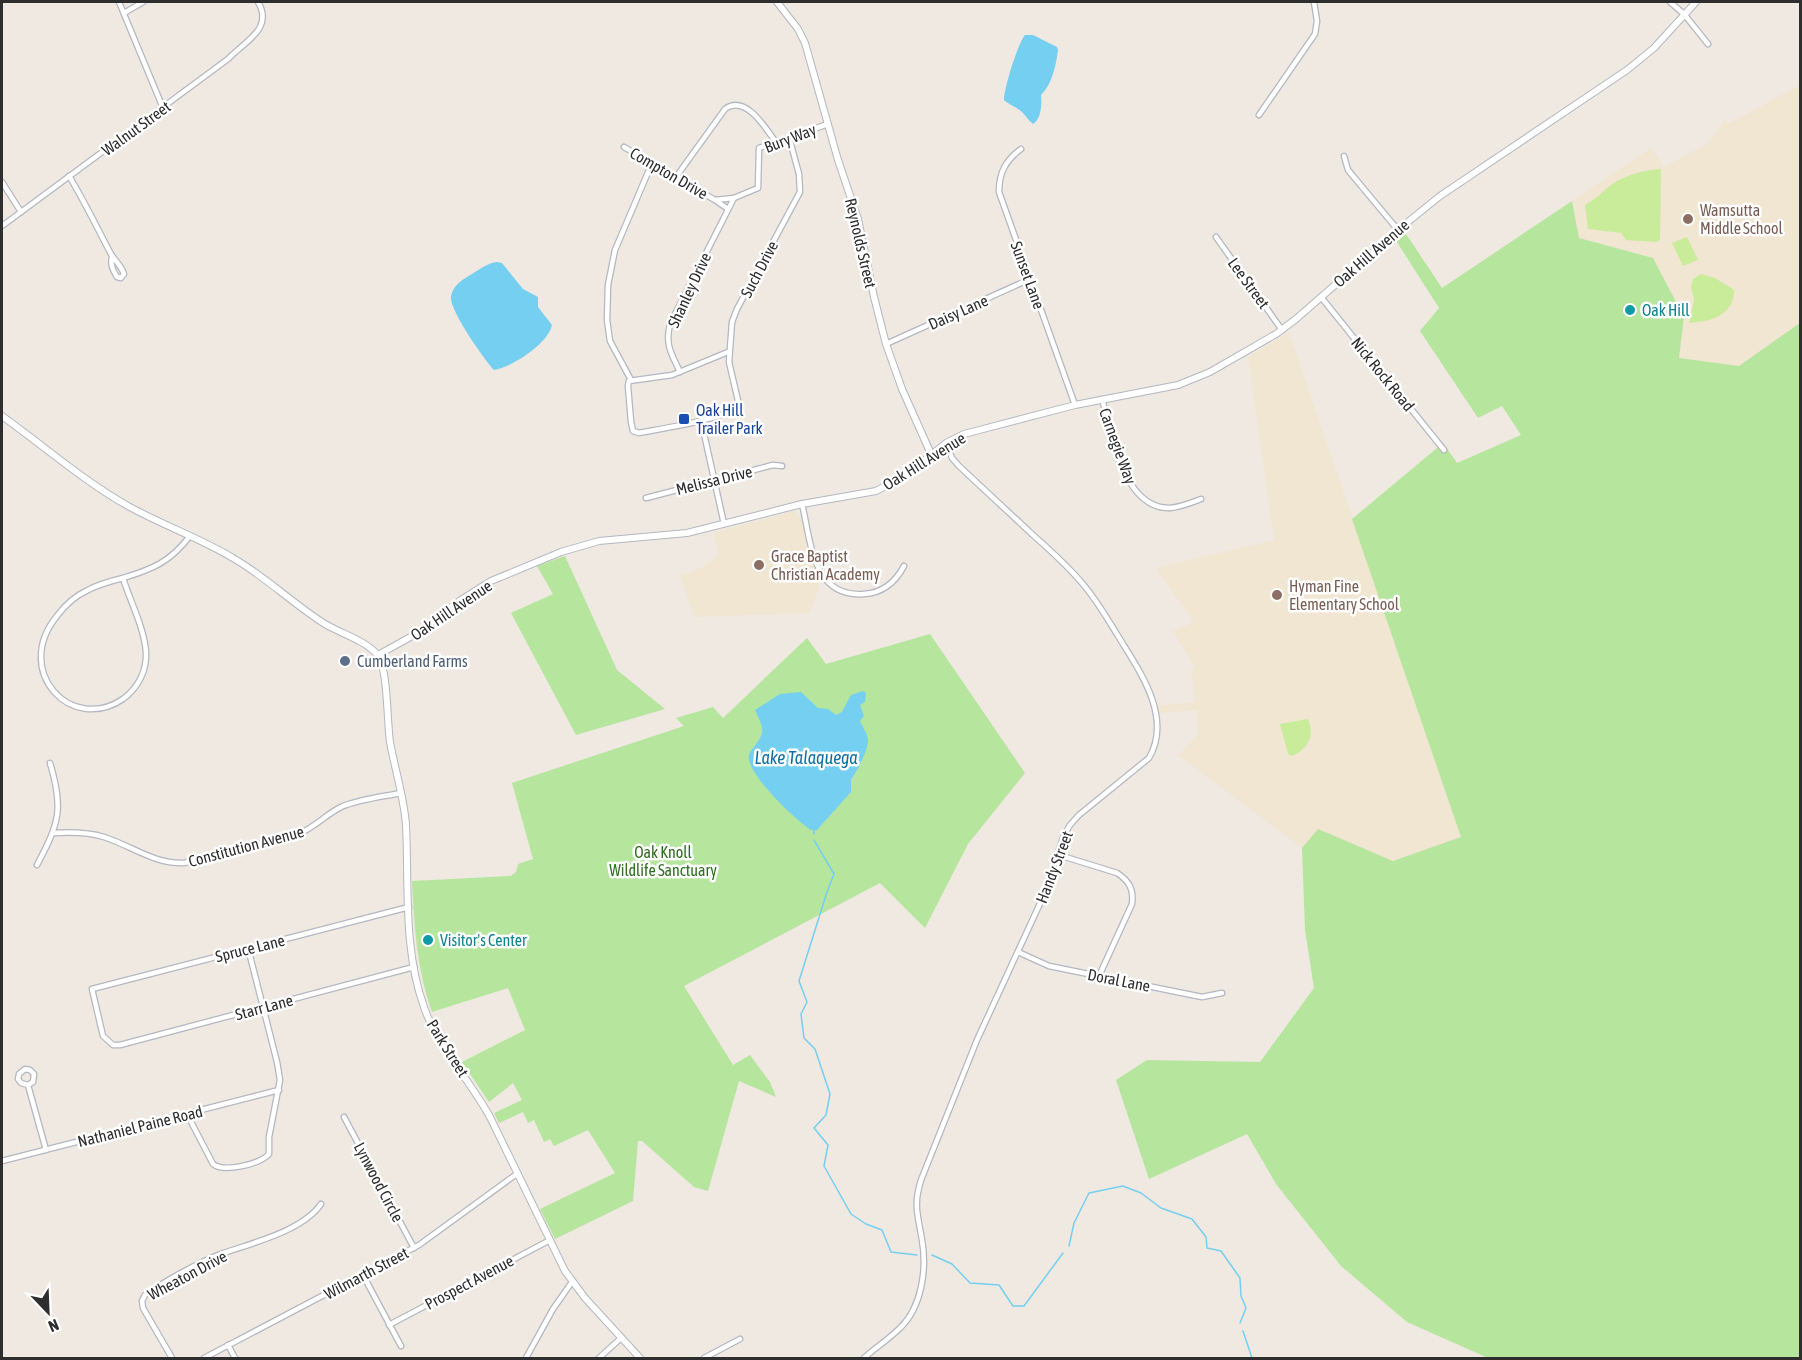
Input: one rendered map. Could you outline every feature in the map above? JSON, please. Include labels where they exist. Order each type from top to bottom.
[{"type":"main road","name":"Reynolds Street","points":[[777,2],[798,28],[811,62],[858,219],[886,344],[902,389],[931,454]]},
{"type":"main road","name":"Oak Hill Avenue","points":[[378,655],[414,635],[476,590],[541,559],[599,541],[687,533],[802,504],[876,491],[906,475],[946,443],[964,434],[1102,399],[1160,389],[1188,381],[1238,357],[1282,330],[1398,230],[1458,183],[1628,70],[1654,48],[1696,2]]},
{"type":"main road","points":[[2,416],[69,468],[130,507],[249,567],[324,623],[365,645],[378,655]]},
{"type":"main road","name":"Park Street","points":[[378,655],[384,670],[390,741],[406,824],[411,947],[419,990],[430,1021],[481,1101],[572,1282],[640,1359]]},
{"type":"street","points":[[118,2],[163,108]]},
{"type":"street","points":[[124,13],[143,2]]},
{"type":"street","name":"Walnut Street","points":[[2,226],[228,59],[258,31],[263,22],[264,17],[258,2]]},
{"type":"street","points":[[1259,115],[1315,34],[1317,21],[1314,2]]},
{"type":"street","points":[[1670,2],[1684,14],[1708,44]]},
{"type":"street","points":[[676,177],[724,109],[729,106],[742,106],[750,111],[775,141]]},
{"type":"street","name":"Bury Way","points":[[734,198],[758,188],[759,148],[828,124]]},
{"type":"street","name":"Such Drive","points":[[701,420],[736,410],[739,405],[729,362],[731,328],[737,309],[800,192],[799,174],[789,137]]},
{"type":"street","name":"Compton Drive","points":[[624,147],[728,209]]},
{"type":"street","name":"Sunset Lane","points":[[1021,149],[1004,165],[999,192],[1076,405]]},
{"type":"street","points":[[1344,156],[1348,170],[1398,230]]},
{"type":"street","points":[[631,380],[612,347],[608,320],[608,285],[610,266],[621,232],[652,163]]},
{"type":"street","points":[[69,176],[94,218],[112,257]]},
{"type":"street","points":[[2,182],[21,212]]},
{"type":"street","points":[[728,209],[734,198]]},
{"type":"street","name":"Compton Drive","points":[[715,200],[734,198]]},
{"type":"street","name":"Shanley Drive","points":[[680,372],[669,349],[667,337],[670,324],[728,209]]},
{"type":"street","name":"Lee Street","points":[[1216,237],[1282,330]]},
{"type":"street","name":"Daisy Lane","points":[[886,344],[1030,279]]},
{"type":"street","name":"Nick Rock Road","points":[[1321,297],[1444,450]]},
{"type":"street","points":[[631,380],[652,379],[680,372],[728,352]]},
{"type":"street","points":[[631,380],[628,386],[633,431],[639,433],[701,420],[724,524]]},
{"type":"street","name":"Carnegie Way","points":[[1102,399],[1127,480],[1135,492],[1148,502],[1170,508],[1201,499]]},
{"type":"street","name":"Handy Street","points":[[864,1359],[902,1326],[911,1314],[918,1297],[924,1262],[916,1195],[977,1040],[1043,897],[1070,825],[1149,758],[1157,738],[1153,701],[1148,687],[1083,583],[959,466],[946,443]]},
{"type":"street","name":"Melissa Drive","points":[[646,498],[773,465],[782,466]]},
{"type":"street","points":[[802,504],[817,564],[822,576],[831,586],[854,594],[876,593],[897,579],[904,567]]},
{"type":"street","points":[[123,578],[146,651],[145,666],[140,680],[130,694],[114,704],[98,709],[83,708],[69,703],[57,695],[47,683],[43,673],[40,650],[44,635],[64,607],[88,589],[123,578],[149,570],[160,564],[180,548],[190,536]]},
{"type":"street","points":[[37,865],[53,833],[58,815],[59,797],[51,763]]},
{"type":"street","name":"Constitution Avenue","points":[[53,833],[91,834],[115,841],[155,860],[184,864],[298,834],[341,808],[357,802],[400,793]]},
{"type":"street","points":[[1059,855],[1117,873],[1125,878],[1131,887],[1132,904],[1099,976]]},
{"type":"street","name":"Spruce Lane","points":[[113,1045],[103,1036],[92,988],[409,906]]},
{"type":"street","points":[[188,1114],[213,1164],[219,1169],[259,1161],[269,1154],[269,1137],[280,1080],[248,948]]},
{"type":"street","name":"Doral Lane","points":[[1018,952],[1048,966],[1203,997],[1222,993]]},
{"type":"street","name":"Starr Lane","points":[[113,1045],[414,968]]},
{"type":"street","points":[[28,1085],[46,1150]]},
{"type":"street","name":"Nathaniel Paine Road","points":[[2,1161],[279,1090]]},
{"type":"street","name":"Lynwood Circle","points":[[344,1117],[414,1248]]},
{"type":"street","name":"Wilmarth Street","points":[[204,1359],[414,1248],[518,1173]]},
{"type":"street","name":"Wheaton Drive","points":[[172,1359],[144,1308],[142,1301],[145,1295],[212,1258],[255,1244],[313,1215],[321,1204]]},
{"type":"street","name":"Prospect Avenue","points":[[389,1324],[550,1240]]},
{"type":"street","points":[[363,1275],[401,1346]]},
{"type":"street","points":[[526,1359],[553,1309],[572,1282]]},
{"type":"street","points":[[599,1359],[621,1338]]},
{"type":"street","points":[[704,1359],[740,1339]]},
{"type":"street","points":[[228,1345],[235,1359]]},
{"type":"shaded area","name":"Wamsutta Middle School","points":[[1800,85],[1800,323],[1739,366],[1679,358],[1684,317],[1653,258],[1579,238],[1572,201],[1651,148],[1664,167],[1708,143],[1725,119],[1728,124]]},
{"type":"shaded area","name":"Hyman Fine Elementary School","points":[[1289,332],[1461,837],[1393,861],[1318,830],[1302,848],[1178,755],[1198,735],[1197,710],[1159,713],[1157,706],[1195,702],[1191,670],[1195,667],[1173,631],[1194,622],[1156,568],[1274,540],[1248,357]]},
{"type":"shaded area","name":"Grace Baptist Christian Academy","points":[[794,511],[801,518],[811,563],[820,579],[819,588],[809,613],[694,617],[680,575],[691,573],[717,557],[718,549],[713,533]]},
{"type":"green space","points":[[1661,169],[1660,239],[1657,242],[1626,240],[1621,233],[1588,229],[1585,205],[1626,177]]},
{"type":"green space","points":[[1572,201],[1579,238],[1653,258],[1684,317],[1679,358],[1739,366],[1800,323],[1800,1358],[1488,1358],[1407,1322],[1341,1266],[1276,1184],[1247,1134],[1149,1179],[1116,1080],[1147,1060],[1260,1062],[1314,988],[1305,930],[1302,848],[1318,829],[1393,861],[1461,837],[1352,519],[1443,443],[1457,463],[1521,435],[1502,406],[1478,418],[1420,331],[1439,308],[1395,239],[1404,231],[1442,288]]},
{"type":"green space","points":[[1687,237],[1698,260],[1683,266],[1672,243]]},
{"type":"green space","points":[[1701,274],[1715,278],[1734,290],[1733,299],[1730,306],[1720,316],[1689,323],[1694,300],[1691,287],[1693,279]]},
{"type":"green space","points":[[565,556],[617,670],[665,709],[576,735],[511,613],[553,594],[537,566]]},
{"type":"green space","name":"Oak Knoll Wildlife Sanctuary","points":[[930,634],[1025,773],[968,844],[925,928],[880,883],[684,986],[733,1065],[750,1055],[770,1082],[776,1097],[739,1081],[708,1191],[694,1187],[642,1141],[638,1141],[633,1201],[555,1239],[540,1209],[615,1173],[588,1130],[554,1146],[550,1139],[544,1142],[534,1120],[528,1123],[523,1112],[499,1123],[494,1113],[522,1100],[513,1083],[489,1102],[462,1062],[525,1030],[508,988],[432,1012],[420,964],[415,931],[412,881],[511,876],[516,872],[518,864],[533,859],[512,783],[684,726],[676,718],[713,707],[723,718],[807,638],[826,664]]},
{"type":"green space","points":[[1308,719],[1311,731],[1309,741],[1298,753],[1292,756],[1288,754],[1280,724]]},
{"type":"water","points":[[1025,35],[1033,35],[1057,47],[1058,50],[1051,80],[1041,95],[1039,115],[1033,124],[1020,110],[1004,100],[1012,66]]},
{"type":"water","points":[[497,262],[502,263],[523,289],[538,297],[538,307],[552,325],[544,340],[528,354],[494,370],[456,313],[451,297],[453,289],[462,281],[484,266]]},
{"type":"water","name":"Lake Talaquega","points":[[863,691],[866,693],[865,702],[860,705],[864,716],[860,721],[868,743],[862,760],[851,779],[851,792],[816,831],[811,830],[773,796],[750,764],[749,754],[762,731],[755,710],[780,694],[801,692],[818,708],[828,709],[836,715],[842,712],[851,695]]},
{"type":"waterway","points":[[814,840],[834,874],[799,981],[807,1002],[801,1014],[804,1038],[815,1049],[830,1094],[826,1115],[814,1128],[828,1145],[824,1166],[851,1214],[866,1224],[882,1230],[891,1252],[917,1255]]},
{"type":"waterway","points":[[1069,1246],[1074,1223],[1089,1193],[1123,1186],[1141,1193],[1161,1208],[1192,1219],[1206,1237],[1207,1248],[1221,1251],[1240,1278],[1241,1296],[1246,1308],[1240,1323]]},
{"type":"waterway","points":[[932,1255],[952,1264],[970,1283],[999,1285],[1013,1306],[1024,1306],[1063,1253]]},
{"type":"waterway","points":[[1243,1331],[1252,1358]]},
{"type":"place","name":"Wamsutta Middle School","points":[[1688,219]]},
{"type":"place","name":"Oak Hill","points":[[1630,310]]},
{"type":"place","name":"Oak Hill Trailer Park","points":[[684,419]]},
{"type":"place","name":"Grace Baptist Christian Academy","points":[[759,565]]},
{"type":"place","name":"Hyman Fine Elementary School","points":[[1277,595]]},
{"type":"place","name":"Cumberland Farms","points":[[345,661]]},
{"type":"place","name":"Visitor's Center","points":[[428,940]]}]
